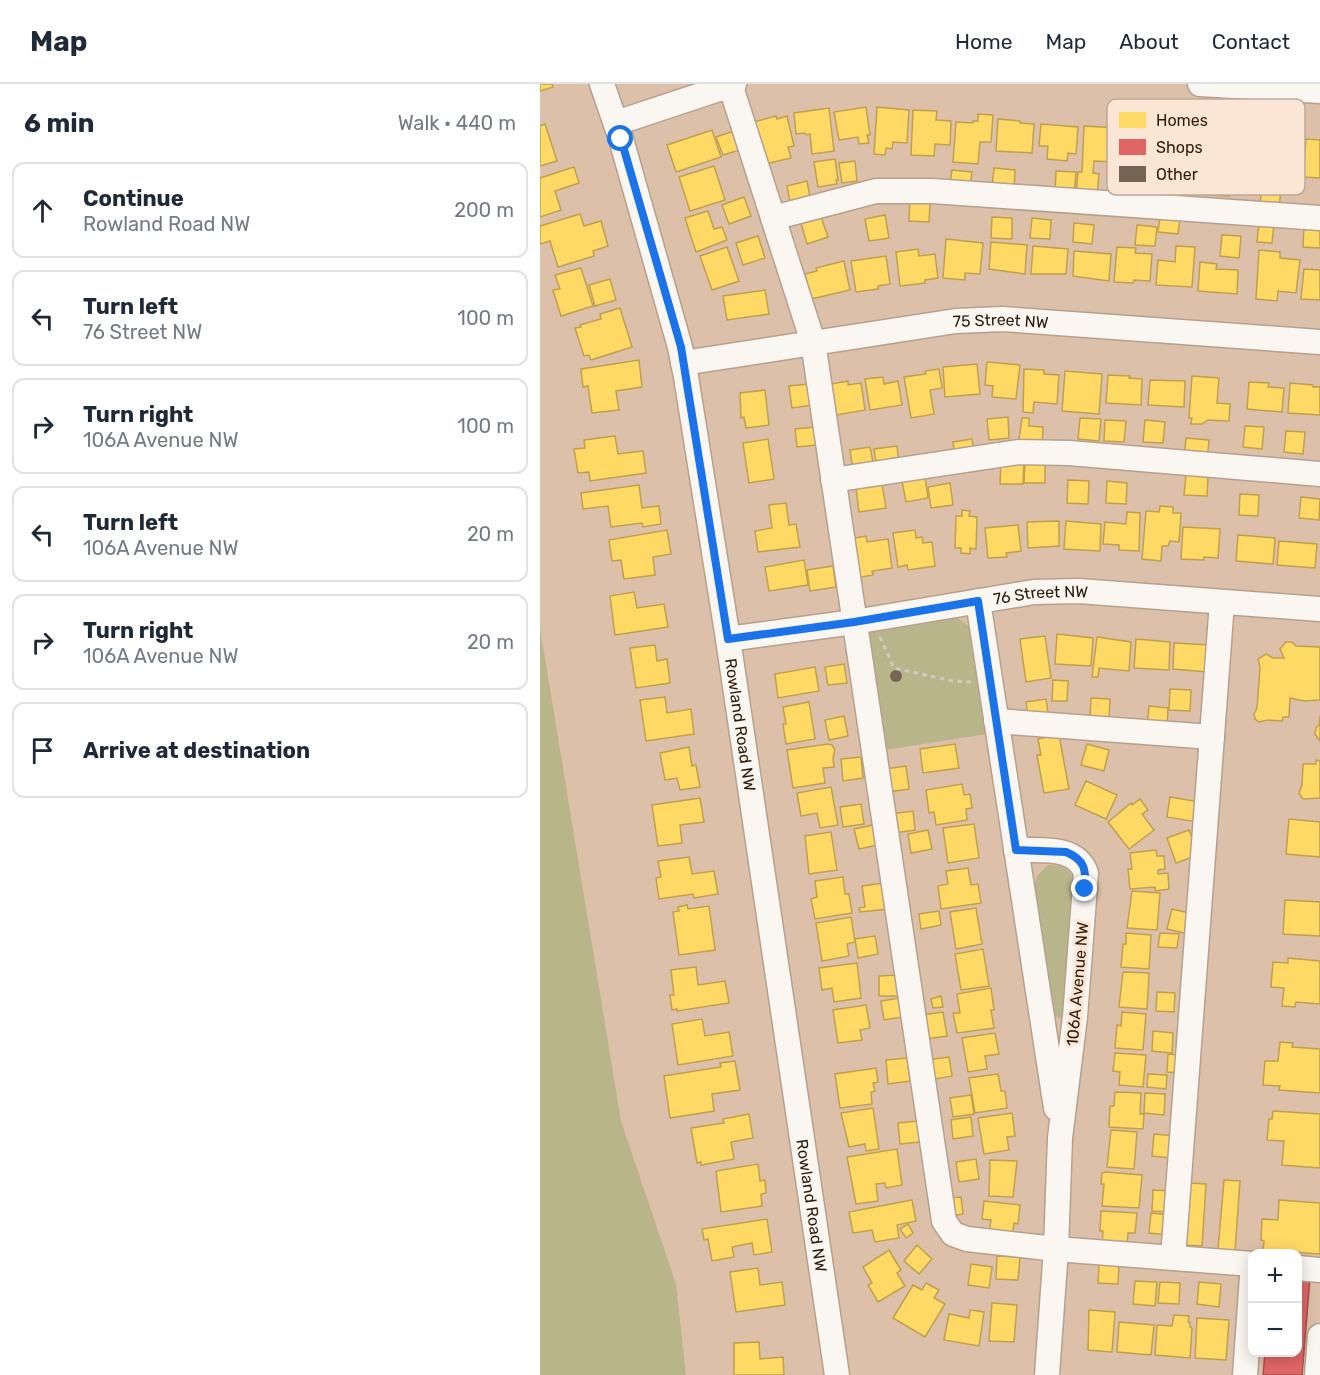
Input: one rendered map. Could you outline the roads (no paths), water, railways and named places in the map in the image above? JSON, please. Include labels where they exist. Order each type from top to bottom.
[{"type":"street","name":"Rowland Road NW","points":[[602,84],[616,123],[683,363],[728,639],[837,1375]]},
{"type":"street","points":[[616,123],[732,84],[813,342],[944,1221],[953,1234],[967,1239],[1056,1250],[1248,1264]]},
{"type":"street","points":[[1200,84],[1320,91]]},
{"type":"street","points":[[773,218],[876,191],[932,191],[1320,218]]},
{"type":"street","name":"75 Street NW","points":[[683,363],[956,321],[1003,319],[1320,342]]},
{"type":"street","points":[[833,480],[1018,452],[1069,453],[1320,474]]},
{"type":"street","name":"76 Street NW","points":[[728,639],[854,622],[1034,592],[1079,591],[1320,609]]},
{"type":"street","name":"106A Avenue NW","points":[[978,601],[1060,1138]]},
{"type":"street","points":[[1173,1258],[1222,602]]},
{"type":"street","points":[[996,721],[1212,737]]},
{"type":"street","name":"106A Avenue NW","points":[[1016,850],[1066,852],[1079,860],[1086,873],[1075,1017],[1060,1138],[1056,1250],[1047,1375]]},
{"type":"street","points":[[1302,1268],[1320,1270]]},
{"type":"street","points":[[1245,1375],[1250,1303]]},
{"type":"street","points":[[1317,1375],[1320,1336]]}]
